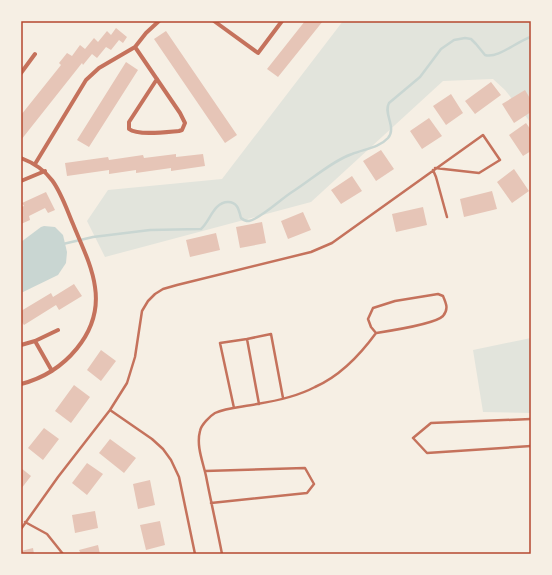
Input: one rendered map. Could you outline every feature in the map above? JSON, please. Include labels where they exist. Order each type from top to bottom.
[{"type":"street","points":[[35,164],[86,80],[106,63],[135,47],[146,33],[159,21]]},
{"type":"street","points":[[214,21],[258,53],[282,21]]},
{"type":"street","points":[[135,47],[157,79],[184,119],[184,126],[182,130],[174,131],[144,133],[132,131],[129,129],[129,122],[157,79]]},
{"type":"street","points":[[21,73],[35,54]]},
{"type":"street","points":[[21,158],[35,164],[44,171],[57,187],[92,272],[96,302],[93,318],[87,334],[76,350],[52,371],[35,380],[21,384]]},
{"type":"street","points":[[21,181],[44,171]]},
{"type":"street","points":[[21,345],[35,341],[58,330]]},
{"type":"street","points":[[35,341],[52,371]]},
{"type":"lane","points":[[21,529],[58,476],[110,410],[127,383],[133,364],[142,311],[148,301],[155,294],[163,289],[177,285],[311,252],[332,242],[434,169],[483,134],[500,160],[479,173],[434,169]]},
{"type":"lane","points":[[434,169],[447,217]]},
{"type":"lane","points":[[222,554],[205,471],[199,451],[200,431],[208,419],[214,413],[223,410],[259,404],[314,388],[326,382],[356,359],[376,333],[432,321],[442,316],[446,309],[446,304],[442,296],[438,294],[395,301],[373,308],[368,319],[371,327],[376,333]]},
{"type":"lane","points":[[234,408],[220,343],[271,334],[283,398]]},
{"type":"lane","points":[[246,339],[259,404]]},
{"type":"lane","points":[[110,410],[152,438],[171,460],[179,477],[195,554]]},
{"type":"lane","points":[[531,419],[431,423],[413,438],[427,453],[531,446]]},
{"type":"lane","points":[[205,471],[305,468],[314,484],[307,493],[212,503]]},
{"type":"lane","points":[[26,522],[47,534],[63,554]]},
{"type":"shaded area","points":[[343,21],[531,21],[531,123],[505,90],[493,79],[443,81],[311,202],[105,257],[87,221],[108,190],[222,179]]},
{"type":"shaded area","points":[[44,226],[55,227],[63,235],[67,252],[66,263],[58,275],[21,293],[21,242]]},
{"type":"shaded area","points":[[531,338],[531,413],[483,412],[473,350]]},
{"type":"building","points":[[305,21],[323,21],[278,77],[267,69]]},
{"type":"building","points":[[116,28],[127,37],[123,43],[119,40],[111,50],[106,47],[97,58],[92,54],[83,65],[82,63],[21,140],[21,115],[61,65],[59,63],[67,53],[72,56],[80,45],[85,49],[94,38],[98,42],[107,31],[111,35]]},
{"type":"building","points":[[166,31],[237,135],[225,143],[154,39]]},
{"type":"building","points":[[126,62],[138,70],[89,147],[77,140]]},
{"type":"building","points":[[491,82],[501,95],[475,114],[465,101]]},
{"type":"building","points":[[525,90],[531,100],[531,112],[514,123],[502,104]]},
{"type":"building","points":[[451,94],[463,113],[446,125],[433,106]]},
{"type":"building","points":[[429,118],[442,136],[422,149],[410,131]]},
{"type":"building","points":[[526,123],[531,130],[531,151],[523,156],[509,135]]},
{"type":"building","points":[[381,150],[394,169],[376,181],[363,161]]},
{"type":"building","points":[[176,154],[176,157],[203,154],[205,166],[171,171],[171,168],[136,173],[136,170],[109,174],[109,170],[67,176],[65,163],[108,157],[109,160],[143,155],[144,158]]},
{"type":"building","points":[[514,169],[529,191],[512,203],[497,182]]},
{"type":"building","points":[[352,176],[362,191],[341,204],[331,190]]},
{"type":"building","points":[[492,191],[497,209],[464,217],[460,199]]},
{"type":"building","points":[[46,192],[55,210],[48,213],[45,208],[29,216],[30,220],[21,224],[21,207],[24,206],[22,203]]},
{"type":"building","points":[[423,207],[427,225],[396,232],[392,214]]},
{"type":"building","points":[[303,212],[311,230],[288,239],[281,221]]},
{"type":"building","points":[[262,222],[266,243],[240,248],[236,227]]},
{"type":"building","points":[[216,233],[220,250],[190,257],[186,240]]},
{"type":"building","points":[[74,284],[82,296],[59,310],[56,305],[24,325],[21,321],[21,311],[51,293],[53,297]]},
{"type":"building","points":[[101,350],[116,361],[101,381],[87,370]]},
{"type":"building","points":[[74,385],[90,397],[71,423],[55,411]]},
{"type":"building","points":[[44,428],[59,439],[43,460],[28,448]]},
{"type":"building","points":[[110,439],[136,458],[124,473],[99,453]]},
{"type":"building","points":[[87,463],[103,474],[87,495],[72,483]]},
{"type":"building","points":[[21,468],[31,476],[21,489]]},
{"type":"building","points":[[150,480],[155,505],[138,509],[133,484]]},
{"type":"building","points":[[95,511],[98,528],[75,533],[72,515]]},
{"type":"building","points":[[160,521],[165,545],[146,550],[140,525]]},
{"type":"building","points":[[98,545],[100,554],[81,554],[79,550]]},
{"type":"building","points":[[33,548],[34,554],[21,554],[21,551]]},
{"type":"waterway","points":[[63,244],[93,237],[150,230],[201,229],[216,208],[219,205],[228,202],[236,205],[241,218],[245,221],[254,219],[265,213],[287,195],[337,161],[344,157],[376,146],[388,138],[391,129],[388,112],[389,103],[420,77],[441,49],[454,40],[465,38],[471,39],[485,55],[490,56],[502,52],[531,37]]}]
